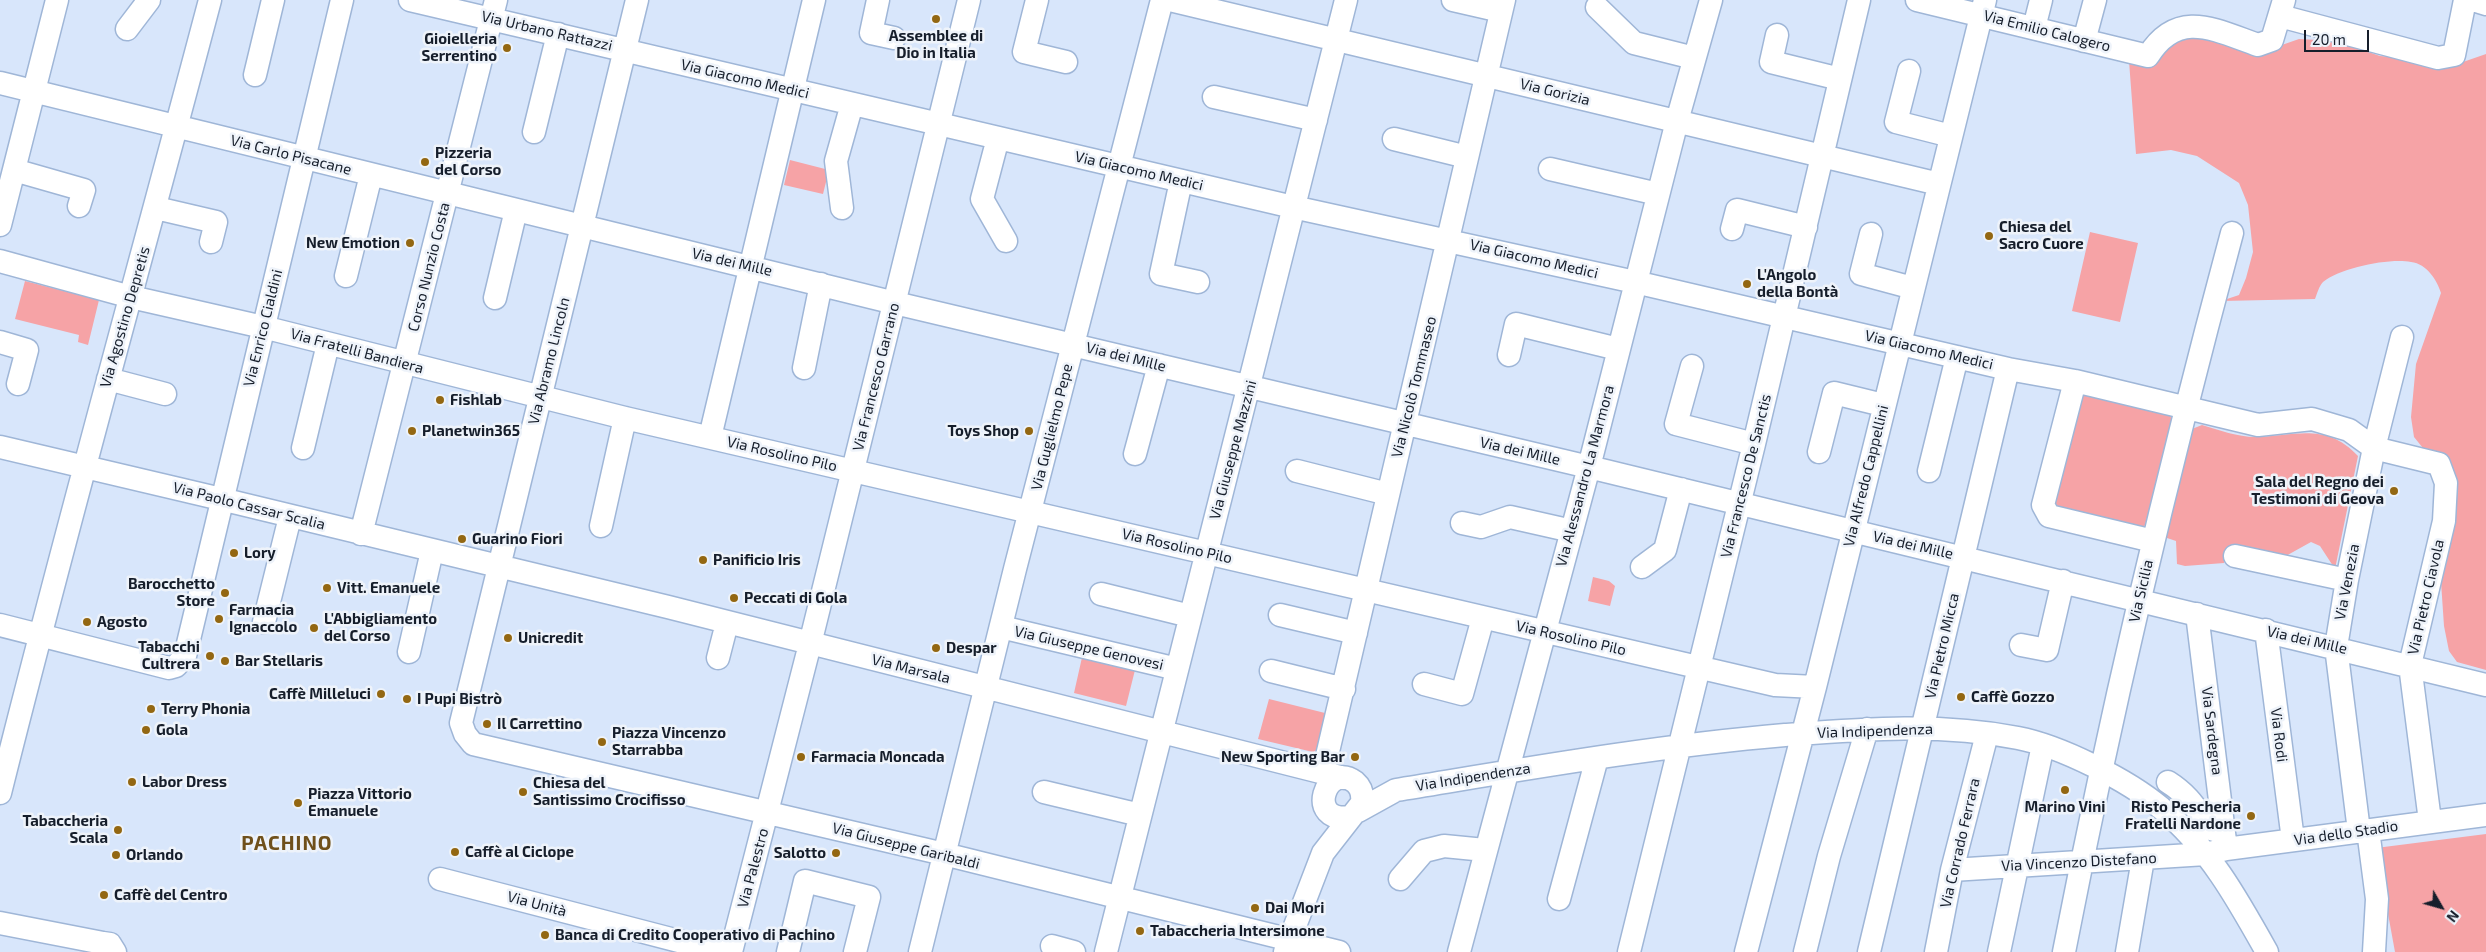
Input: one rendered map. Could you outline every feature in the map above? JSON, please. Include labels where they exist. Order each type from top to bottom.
[{"type":"street","points":[[0,226],[57,0]]},
{"type":"street","points":[[127,29],[149,0]]},
{"type":"street","name":"Via Agostino Depretis","points":[[2,779],[39,634],[156,208],[210,0]]},
{"type":"street","points":[[255,76],[274,0]]},
{"type":"street","name":"Via Enrico Cialdini","points":[[39,634],[177,662],[221,498],[306,158],[342,0]]},
{"type":"street","name":"Via Urbano Rattazzi","points":[[410,0],[493,9],[558,34],[625,49]]},
{"type":"street","name":"Via Abramo Lincoln","points":[[473,744],[464,734],[460,722],[637,0]]},
{"type":"street","points":[[710,437],[814,0]]},
{"type":"street","points":[[878,0],[871,33],[894,38]]},
{"type":"street","name":"Via Francesco Garrano","points":[[767,813],[940,124],[969,0]]},
{"type":"street","points":[[1037,0],[1024,52],[1066,62]]},
{"type":"street","name":"Via Guglielmo Pepe","points":[[920,952],[985,688],[1162,0]]},
{"type":"street","name":"Via Gorizia","points":[[1170,0],[1940,184]]},
{"type":"street","name":"Via Giuseppe Mazzini","points":[[1106,952],[1346,0]]},
{"type":"street","points":[[1453,0],[1502,6]]},
{"type":"street","name":"Via Alessandro La Marmora","points":[[1459,952],[1589,467],[1635,282],[1710,0]]},
{"type":"street","name":"Via Francesco De Sanctis","points":[[1629,952],[1700,668],[1859,0]]},
{"type":"street","name":"Via Emilio Calogero","points":[[1917,0],[1983,8],[2034,28],[2148,56],[2157,41],[2168,32],[2186,26],[2203,27],[2258,45],[2272,40],[2282,8]]},
{"type":"street","points":[[2034,28],[2041,0]]},
{"type":"street","points":[[2084,41],[2095,0]]},
{"type":"street","points":[[2282,8],[2438,58],[2454,55],[2465,0]]},
{"type":"street","points":[[2473,0],[2486,4]]},
{"type":"street","name":"Via Nicolò Tommaseo","points":[[1340,777],[1344,689],[1502,6]]},
{"type":"street","points":[[1597,7],[1634,43],[1694,58]]},
{"type":"street","name":"Via Alfredo Cappellini","points":[[1746,952],[1801,734],[1815,687],[1983,8]]},
{"type":"street","name":"Corso Nunzio Costa","points":[[362,534],[493,9]]},
{"type":"street","points":[[534,132],[558,34]]},
{"type":"street","points":[[1777,35],[1770,62],[1840,79]]},
{"type":"street","name":"Via Giacomo Medici","points":[[625,49],[1293,208],[1449,240],[2008,369],[2075,381],[2258,425],[2312,419],[2349,430],[2374,448],[2439,464]]},
{"type":"street","points":[[1909,71],[1896,122],[1951,136]]},
{"type":"street","name":"Via Carlo Pisacane","points":[[0,83],[582,226]]},
{"type":"street","points":[[1214,97],[1316,120]]},
{"type":"street","points":[[842,208],[836,161],[852,104]]},
{"type":"street","points":[[998,138],[982,199],[1006,241]]},
{"type":"street","points":[[1394,139],[1467,157]]},
{"type":"street","points":[[1550,168],[1658,194]]},
{"type":"street","points":[[14,170],[84,190],[79,206]]},
{"type":"street","points":[[346,276],[371,175]]},
{"type":"street","points":[[1182,181],[1161,274],[1198,282]]},
{"type":"street","points":[[156,208],[216,222],[211,242]]},
{"type":"street","points":[[495,298],[516,210]]},
{"type":"street","points":[[1732,229],[1737,210],[1806,227]]},
{"type":"street","name":"Via dei Mille","points":[[582,226],[895,303],[2410,664],[2486,685]]},
{"type":"street","name":"Via Sicilia","points":[[2064,952],[2081,862],[2138,599],[2184,408],[2232,233]]},
{"type":"street","points":[[1872,234],[1861,274],[1913,288]]},
{"type":"street","name":"Via Fratelli Bandiera","points":[[0,260],[131,297],[263,327],[540,397]]},
{"type":"street","points":[[804,368],[821,284]]},
{"type":"street","points":[[1508,355],[1516,324],[1618,349]]},
{"type":"street","name":"Via Venezia","points":[[2374,952],[2377,899],[2364,830],[2336,647],[2347,580],[2374,448],[2402,337]]},
{"type":"street","points":[[0,342],[27,350],[18,384]]},
{"type":"street","points":[[303,448],[328,344]]},
{"type":"street","points":[[1929,471],[1957,357]]},
{"type":"street","points":[[1135,454],[1159,365]]},
{"type":"street","points":[[1692,366],[1676,424],[1754,444]]},
{"type":"street","name":"Via Pietro Micca","points":[[1869,952],[2008,369]]},
{"type":"street","points":[[108,379],[165,394]]},
{"type":"street","points":[[2075,381],[2043,505],[2049,516],[2153,541]]},
{"type":"street","points":[[1819,452],[1834,393],[1883,406]]},
{"type":"street","name":"Via Rosolino Pilo","points":[[540,397],[1700,668],[1775,685],[1815,687]]},
{"type":"street","points":[[601,526],[625,418]]},
{"type":"street","name":"Via Paolo Cassar Scalia","points":[[0,447],[221,498],[290,517],[498,567]]},
{"type":"street","name":"Via Pietro Ciavola","points":[[2430,821],[2410,664],[2444,521],[2446,483],[2439,464]]},
{"type":"street","points":[[1297,470],[1388,494]]},
{"type":"street","points":[[1642,567],[1665,550],[1681,489]]},
{"type":"street","points":[[264,622],[290,517]]},
{"type":"street","points":[[1462,523],[1481,527],[1510,517],[1572,530]]},
{"type":"street","points":[[409,652],[432,551]]},
{"type":"street","points":[[2235,556],[2347,580]]},
{"type":"street","name":"Via Marsala","points":[[498,567],[1161,730],[1396,790]]},
{"type":"street","points":[[2021,644],[2047,650],[2063,582]]},
{"type":"street","points":[[1101,594],[1190,616]]},
{"type":"street","name":"Via Sardegna","points":[[2197,614],[2219,845]]},
{"type":"street","points":[[1280,615],[1356,633]]},
{"type":"street","points":[[1424,684],[1462,694],[1483,618]]},
{"type":"street","points":[[718,658],[727,623]]},
{"type":"street","points":[[0,625],[39,634]]},
{"type":"street","name":"Via Giuseppe Genovesi","points":[[1001,628],[1177,669]]},
{"type":"street","name":"Via Rodi","points":[[2266,630],[2293,840]]},
{"type":"street","points":[[1271,671],[1344,689]]},
{"type":"street","name":"Via Indipendenza","points":[[1396,790],[1681,744],[1801,734],[1922,727],[2020,739],[2043,745],[2101,770],[2143,794],[2219,845],[2243,909],[2267,952]]},
{"type":"street","points":[[1805,952],[1829,856],[1868,729]]},
{"type":"street","name":"Via Corrado Ferrara","points":[[1936,952],[1952,870],[1987,734]]},
{"type":"street","name":"Via Giuseppe Garibaldi","points":[[473,744],[944,854],[1286,946],[1339,952]]},
{"type":"street","points":[[1999,952],[2043,745]]},
{"type":"street","points":[[1559,899],[1597,758]]},
{"type":"street","points":[[1286,946],[1313,874],[1323,853],[1362,803],[1363,794],[1359,786],[1340,777],[1328,785],[1323,792],[1323,825],[1313,874]]},
{"type":"street","points":[[2168,782],[2184,793],[2195,805],[2219,845]]},
{"type":"street","points":[[1324,804],[1333,816],[1342,818],[1354,814],[1396,790]]},
{"type":"street","points":[[1044,792],[1140,815]]},
{"type":"street","name":"Via Palestro","points":[[731,952],[767,813]]},
{"type":"street","name":"Via dello Stadio","points":[[2219,845],[2293,840],[2430,821],[2486,816]]},
{"type":"street","name":"Via Vincenzo Distefano","points":[[1952,870],[2143,859],[2219,845]]},
{"type":"street","points":[[1400,879],[1424,851],[1444,846],[1485,850]]},
{"type":"street","points":[[2127,952],[2143,859]]},
{"type":"street","name":"Via Unità","points":[[440,878],[721,952]]},
{"type":"street","points":[[788,952],[806,881],[869,897],[856,952]]},
{"type":"street","points":[[0,923],[109,947]]},
{"type":"street","points":[[1052,946],[1074,952]]},
{"type":"shaded area","points":[[2189,31],[2279,46],[2299,39],[2336,41],[2380,56],[2404,58],[2440,66],[2463,62],[2486,54],[2486,670],[2457,662],[2449,651],[2444,626],[2441,582],[2455,505],[2427,453],[2414,437],[2411,417],[2416,364],[2441,293],[2437,283],[2426,269],[2417,263],[2390,261],[2353,268],[2331,277],[2323,282],[2315,299],[2221,301],[2239,295],[2253,252],[2248,205],[2239,183],[2197,156],[2171,150],[2136,154],[2129,61]]},
{"type":"shaded area","points":[[790,160],[829,170],[823,194],[784,185]]},
{"type":"shaded area","points":[[2090,232],[2138,243],[2120,322],[2072,311]]},
{"type":"shaded area","points":[[25,281],[99,300],[88,345],[78,342],[79,335],[15,319]]},
{"type":"shaded area","points":[[2081,394],[2170,415],[2173,423],[2143,532],[2058,513],[2054,505]]},
{"type":"shaded area","points":[[2202,425],[2249,437],[2310,433],[2322,435],[2346,445],[2358,456],[2335,569],[2320,546],[2311,542],[2284,557],[2243,546],[2224,553],[2224,563],[2185,566],[2177,564],[2176,541],[2167,538],[2161,531],[2192,429]]},
{"type":"shaded area","points":[[1593,577],[1609,581],[1615,586],[1610,606],[1588,601]]},
{"type":"shaded area","points":[[1083,653],[1136,666],[1126,706],[1074,693]]},
{"type":"shaded area","points":[[1269,699],[1325,713],[1317,750],[1313,752],[1258,739]]},
{"type":"shaded area","points":[[2486,834],[2486,952],[2395,952],[2376,848]]},
{"type":"place","name":"Assemblee di Dio in Italia","points":[[936,19]]},
{"type":"place","name":"Gioielleria Serrentino","points":[[507,48]]},
{"type":"place","name":"Pizzeria del Corso","points":[[425,162]]},
{"type":"place","name":"Chiesa del Sacro Cuore","points":[[1989,236]]},
{"type":"place","name":"New Emotion","points":[[410,243]]},
{"type":"place","name":"L'Angolo della Bontà","points":[[1747,284]]},
{"type":"place","name":"Fishlab","points":[[440,400]]},
{"type":"place","name":"Planetwin365","points":[[412,431]]},
{"type":"place","name":"Toys Shop","points":[[1029,431]]},
{"type":"place","name":"Sala del Regno dei Testimoni di Geova","points":[[2394,491]]},
{"type":"place","name":"Guarino Fiori","points":[[462,539]]},
{"type":"place","name":"Lory","points":[[234,553]]},
{"type":"place","name":"Panificio Iris","points":[[703,560]]},
{"type":"place","name":"Vitt. Emanuele","points":[[327,588]]},
{"type":"place","name":"Barocchetto Store","points":[[225,593]]},
{"type":"place","name":"Peccati di Gola","points":[[734,598]]},
{"type":"place","name":"Farmacia Ignaccolo","points":[[219,619]]},
{"type":"place","name":"Agosto","points":[[87,622]]},
{"type":"place","name":"L'Abbigliamento del Corso","points":[[314,628]]},
{"type":"place","name":"Unicredit","points":[[508,638]]},
{"type":"place","name":"Despar","points":[[936,648]]},
{"type":"place","name":"Tabacchi Cultrera","points":[[210,656]]},
{"type":"place","name":"Bar Stellaris","points":[[225,661]]},
{"type":"place","name":"Caffè Milleluci","points":[[381,694]]},
{"type":"place","name":"Caffè Gozzo","points":[[1961,697]]},
{"type":"place","name":"I Pupi Bistrò","points":[[407,699]]},
{"type":"place","name":"Terry Phonia","points":[[151,709]]},
{"type":"place","name":"Il Carrettino","points":[[487,724]]},
{"type":"place","name":"Gola","points":[[146,730]]},
{"type":"place","name":"Piazza Vincenzo Starrabba","points":[[602,742]]},
{"type":"place","name":"Farmacia Moncada","points":[[801,757]]},
{"type":"place","name":"New Sporting Bar","points":[[1355,757]]},
{"type":"place","name":"Labor Dress","points":[[132,782]]},
{"type":"place","name":"Marino Vini","points":[[2065,790]]},
{"type":"place","name":"Chiesa del Santissimo Crocifisso","points":[[523,792]]},
{"type":"place","name":"Piazza Vittorio Emanuele","points":[[298,803]]},
{"type":"place","name":"Risto Pescheria Fratelli Nardone","points":[[2251,816]]},
{"type":"place","name":"Tabaccheria Scala","points":[[118,830]]},
{"type":"place","name":"Caffè al Ciclope","points":[[455,852]]},
{"type":"place","name":"Salotto","points":[[836,853]]},
{"type":"place","name":"Orlando","points":[[116,855]]},
{"type":"place","name":"Caffè del Centro","points":[[104,895]]},
{"type":"place","name":"Dai Mori","points":[[1255,908]]},
{"type":"place","name":"Tabaccheria Intersimone","points":[[1140,931]]},
{"type":"place","name":"Banca di Credito Cooperativo di Pachino","points":[[545,935]]},
{"type":"district","name":"PACHINO","points":[[287,843]]}]
